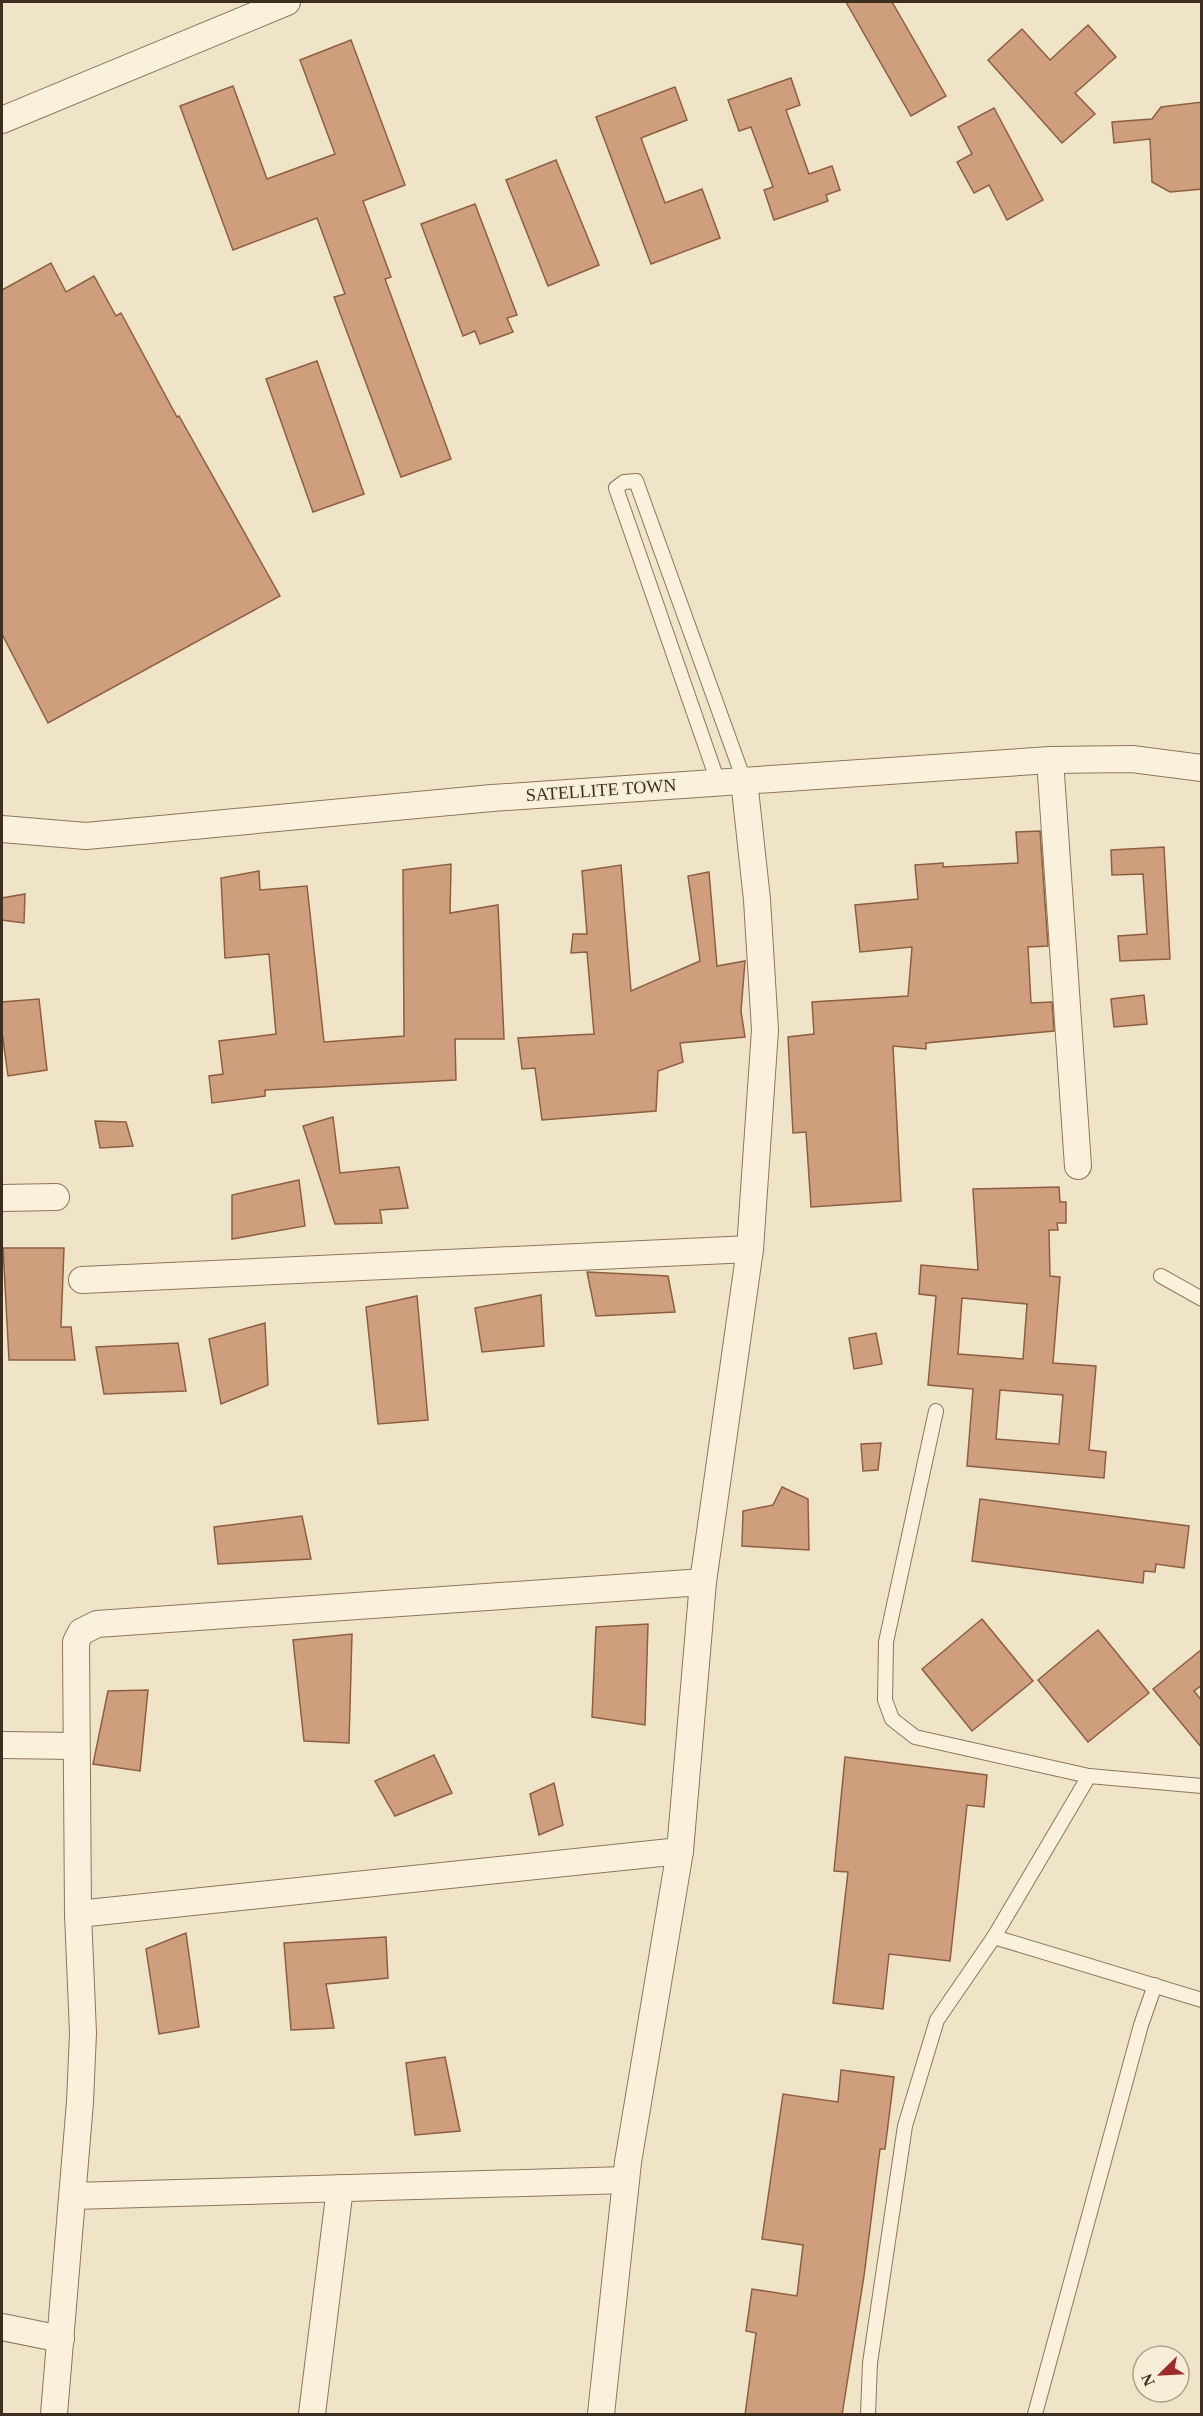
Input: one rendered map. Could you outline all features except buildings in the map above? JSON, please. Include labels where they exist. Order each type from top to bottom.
[{"type":"street","points":[[2,120],[287,2]]},
{"type":"street","name":"SATELLITE TOWN","points":[[2,829],[86,836],[492,798],[1050,760],[1132,759],[1202,768]]},
{"type":"street","points":[[1050,760],[1078,1166]]},
{"type":"street","points":[[601,2415],[626,2180],[680,1851],[704,1582],[750,1248],[765,1030],[758,900],[744,780]]},
{"type":"street","points":[[2,1198],[57,1197]]},
{"type":"street","points":[[82,1280],[750,1248]]},
{"type":"street","points":[[54,2415],[73,2196],[83,2033],[78,1914],[76,1746],[76,1642],[81,1632],[97,1624],[704,1582]]},
{"type":"street","points":[[2,1745],[76,1746]]},
{"type":"street","points":[[78,1914],[680,1851]]},
{"type":"street","points":[[73,2196],[626,2180]]},
{"type":"street","points":[[312,2415],[339,2188]]},
{"type":"street","points":[[2,2327],[61,2339]]},
{"type":"lane","points":[[718,782],[616,488],[624,482],[636,481],[744,780]]},
{"type":"lane","points":[[1161,1276],[1202,1299]]},
{"type":"lane","points":[[936,1411],[886,1642],[885,1700],[892,1719],[915,1737],[1089,1776],[1202,1786]]},
{"type":"lane","points":[[868,2415],[870,2363],[905,2126],[937,2020],[994,1936],[1089,1776]]},
{"type":"lane","points":[[994,1936],[1202,2000]]},
{"type":"lane","points":[[1035,2415],[1141,2025],[1155,1985]]}]
